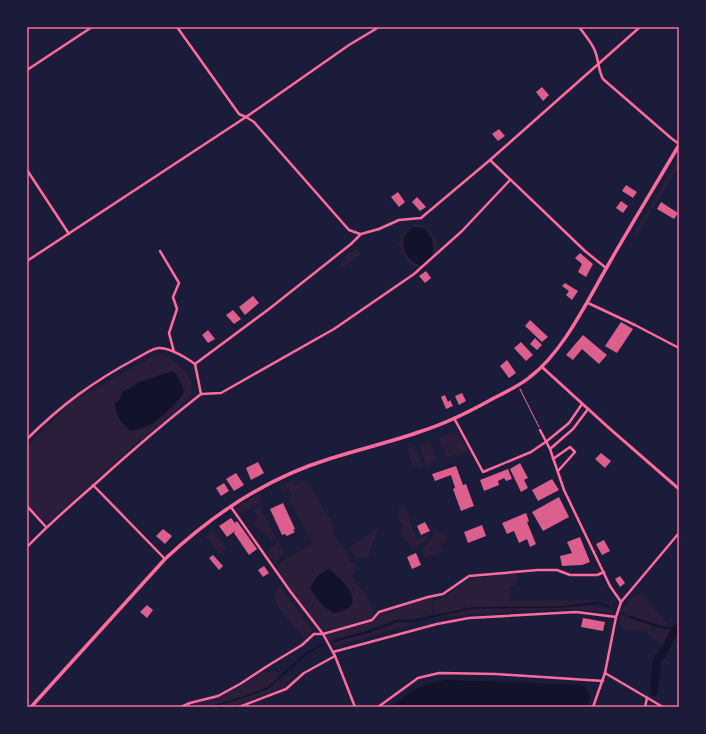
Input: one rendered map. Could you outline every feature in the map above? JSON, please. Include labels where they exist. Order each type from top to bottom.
[{"type":"main road","points":[[31,707],[165,559],[179,546],[231,506],[302,469],[328,459],[424,431],[454,418],[518,385],[542,367],[571,329],[588,303],[606,268],[679,144]]},
{"type":"street","points":[[27,70],[92,27]]},
{"type":"street","points":[[177,27],[239,114],[254,122],[349,230],[360,234]]},
{"type":"street","points":[[27,261],[246,117],[379,27]]},
{"type":"street","points":[[579,27],[595,51],[599,73],[603,79],[679,144]]},
{"type":"street","points":[[195,364],[269,309],[351,244],[360,234],[379,229],[398,220],[421,218],[490,160],[640,27]]},
{"type":"street","points":[[490,160],[585,251],[606,268]]},
{"type":"street","points":[[27,170],[69,234]]},
{"type":"street","points":[[27,547],[46,527],[93,485],[159,427],[201,394],[221,393],[334,328],[414,274],[462,231],[510,180]]},
{"type":"street","points":[[160,251],[179,283],[173,297],[177,309],[169,333],[174,353]]},
{"type":"street","points":[[588,303],[679,348]]},
{"type":"street","points":[[27,439],[52,414],[82,391],[109,373],[158,348],[174,353],[195,364]]},
{"type":"street","points":[[195,364],[201,394]]},
{"type":"street","points":[[542,367],[679,489]]},
{"type":"street","points":[[454,418],[483,472],[531,452],[547,441],[569,422],[582,404]]},
{"type":"street","points":[[550,449],[573,429],[588,409]]},
{"type":"street","points":[[540,430],[547,441],[564,490],[610,586],[621,602]]},
{"type":"street","points":[[554,459],[570,447],[575,452],[558,471]]},
{"type":"street","points":[[93,485],[165,559]]},
{"type":"street","points":[[27,506],[46,527]]},
{"type":"street","points":[[231,506],[290,591],[323,634],[335,656],[355,707]]},
{"type":"street","points":[[594,707],[603,681],[616,617],[621,602],[679,533]]},
{"type":"street","points":[[181,707],[190,703],[218,696],[229,690],[302,644],[314,634],[323,634],[372,620],[379,612],[443,594],[469,576],[538,570],[557,570],[570,575],[596,575],[604,572]]},
{"type":"street","points":[[333,652],[437,624],[469,618],[576,612],[616,617]]},
{"type":"street","points":[[239,707],[286,689],[304,673],[335,656]]},
{"type":"street","points":[[378,707],[418,678],[439,673],[496,674],[603,681]]},
{"type":"street","points":[[605,673],[662,707]]},
{"type":"street","points":[[645,707],[647,698]]},
{"type":"path","points":[[518,385],[540,430]]},
{"type":"shaded area","points":[[677,163],[679,166],[636,236],[633,235]]},
{"type":"shaded area","points":[[414,224],[425,225],[437,241],[439,250],[433,255],[434,247],[432,240],[425,228],[415,227],[409,229],[403,240],[404,246],[410,259],[422,266],[420,268],[409,263],[404,257],[399,245],[400,238],[408,228]]},
{"type":"shaded area","points":[[414,227],[425,228],[431,237],[433,244],[432,256],[422,265],[413,262],[405,250],[405,236]]},
{"type":"shaded area","points":[[356,249],[362,254],[342,268],[340,265],[344,257]]},
{"type":"shaded area","points":[[158,354],[171,360],[183,369],[191,382],[191,395],[167,419],[130,449],[52,519],[45,522],[27,503],[27,447],[73,401]]},
{"type":"shaded area","points":[[173,371],[179,378],[184,392],[180,398],[154,423],[131,431],[119,418],[116,411],[115,402],[119,401],[123,391],[129,389],[137,383]]},
{"type":"shaded area","points":[[458,431],[468,451],[447,458],[438,439]]},
{"type":"shaded area","points":[[429,441],[438,461],[426,466],[419,445]]},
{"type":"shaded area","points":[[415,446],[423,467],[413,466],[407,449]]},
{"type":"shaded area","points":[[294,480],[297,483],[290,487],[306,480],[334,526],[332,532],[349,555],[350,562],[356,563],[357,569],[352,576],[376,611],[373,612],[371,618],[324,632],[325,629],[322,630],[282,577],[277,566],[288,557],[313,543],[288,499],[293,496],[288,488],[283,492],[279,487]],"holes":[[[329,569],[348,589],[351,594],[351,605],[320,602],[310,588],[316,579]]]},
{"type":"shaded area","points":[[260,493],[261,503],[239,513],[234,508]]},
{"type":"shaded area","points":[[260,506],[277,539],[271,540],[254,525],[257,517],[254,510]]},
{"type":"shaded area","points":[[401,506],[406,508],[418,540],[430,534],[423,543],[413,549],[398,533],[403,530],[404,525],[399,520],[398,513]]},
{"type":"shaded area","points":[[378,528],[369,556],[359,558],[355,556],[348,548]]},
{"type":"shaded area","points":[[213,530],[226,547],[220,554],[206,537]]},
{"type":"shaded area","points":[[436,531],[446,536],[446,541],[441,544],[444,551],[425,558],[422,551]]},
{"type":"shaded area","points":[[278,542],[284,552],[276,564],[266,552]]},
{"type":"shaded area","points":[[329,569],[346,585],[353,601],[348,608],[334,613],[320,602],[310,588],[323,572]]},
{"type":"shaded area","points":[[516,572],[518,574],[516,584],[509,587],[510,601],[592,600],[611,602],[611,606],[595,601],[570,604],[613,610],[613,615],[604,612],[568,609],[529,610],[443,617],[439,617],[442,613],[434,615],[435,601],[447,595],[469,579]]},
{"type":"shaded area","points":[[280,586],[312,630],[311,633],[304,639],[277,605],[274,595]]},
{"type":"shaded area","points":[[642,594],[668,624],[675,626],[648,622],[622,611],[632,597]]},
{"type":"shaded area","points":[[428,597],[433,598],[432,615],[413,619],[398,619],[330,642],[326,636],[373,621],[381,614]]},
{"type":"shaded area","points":[[620,614],[633,620],[651,625],[653,632],[658,627],[670,629],[669,639],[675,630],[678,630],[670,652],[654,640],[647,632],[622,629],[619,624]]},
{"type":"shaded area","points":[[397,622],[414,624],[334,647],[332,644],[344,639],[374,632]]},
{"type":"shaded area","points":[[299,670],[284,686],[235,707],[194,707],[200,702],[236,689],[260,673],[277,671],[279,684]]},
{"type":"shaded area","points":[[444,680],[580,685],[586,687],[590,698],[588,707],[390,707],[417,688]]},
{"type":"building","points":[[542,87],[549,95],[543,101],[536,92]]},
{"type":"building","points":[[499,129],[505,136],[498,141],[492,134]]},
{"type":"building","points":[[626,185],[637,192],[633,198],[622,191]]},
{"type":"building","points":[[398,192],[405,202],[399,207],[391,197]]},
{"type":"building","points":[[417,197],[426,207],[420,211],[412,202]]},
{"type":"building","points":[[621,201],[628,206],[623,213],[616,208]]},
{"type":"building","points":[[661,202],[678,213],[674,219],[657,209]]},
{"type":"building","points":[[580,253],[593,264],[586,277],[578,272],[582,264],[575,258]]},
{"type":"building","points":[[426,271],[431,278],[425,283],[419,276]]},
{"type":"building","points":[[565,283],[578,291],[572,300],[566,295],[569,291],[562,286]]},
{"type":"building","points":[[253,296],[259,303],[245,315],[239,307]]},
{"type":"building","points":[[233,310],[241,319],[234,324],[226,315]]},
{"type":"building","points":[[530,320],[548,337],[542,342],[525,326]]},
{"type":"building","points":[[621,322],[633,329],[617,353],[605,346]]},
{"type":"building","points":[[208,330],[215,339],[208,343],[202,335]]},
{"type":"building","points":[[583,335],[607,355],[599,364],[582,349],[573,360],[566,355]]},
{"type":"building","points":[[535,338],[542,345],[537,350],[530,344]]},
{"type":"building","points":[[521,342],[533,355],[526,361],[514,348]]},
{"type":"building","points":[[507,360],[516,373],[509,378],[500,366]]},
{"type":"building","points":[[462,393],[466,401],[459,405],[455,396]]},
{"type":"building","points":[[445,395],[448,402],[450,400],[453,406],[446,409],[441,397]]},
{"type":"building","points":[[601,453],[611,461],[605,468],[595,459]]},
{"type":"building","points":[[258,462],[264,473],[251,480],[246,468]]},
{"type":"building","points":[[520,463],[528,478],[524,480],[528,488],[521,492],[510,469]]},
{"type":"building","points":[[456,466],[463,485],[466,484],[474,506],[461,511],[453,489],[455,488],[451,475],[435,481],[432,474]]},
{"type":"building","points":[[508,469],[512,479],[506,481],[504,478],[498,481],[499,485],[484,491],[480,480]]},
{"type":"building","points":[[236,473],[244,485],[234,491],[226,479]]},
{"type":"building","points":[[552,479],[559,490],[538,501],[532,490]]},
{"type":"building","points":[[224,483],[229,491],[221,496],[216,488]]},
{"type":"building","points":[[559,497],[569,517],[543,531],[532,512]]},
{"type":"building","points":[[283,503],[295,529],[293,530],[295,532],[287,536],[285,534],[282,535],[270,509]]},
{"type":"building","points":[[526,513],[529,521],[527,522],[536,544],[530,547],[527,539],[519,543],[514,531],[507,534],[502,523]]},
{"type":"building","points":[[231,518],[235,523],[237,521],[257,549],[249,555],[234,533],[235,531],[227,537],[219,526]]},
{"type":"building","points":[[425,522],[430,531],[421,535],[417,526]]},
{"type":"building","points":[[482,525],[486,536],[468,543],[464,532]]},
{"type":"building","points":[[163,529],[172,536],[165,544],[156,536]]},
{"type":"building","points":[[580,537],[590,562],[582,565],[562,566],[560,556],[572,553],[567,542]]},
{"type":"building","points":[[604,540],[610,551],[602,555],[596,544]]},
{"type":"building","points":[[416,553],[421,565],[412,569],[407,557]]},
{"type":"building","points":[[213,555],[223,566],[219,570],[209,558]]},
{"type":"building","points":[[264,566],[269,573],[263,577],[258,570]]},
{"type":"building","points":[[620,576],[625,583],[620,587],[615,579]]},
{"type":"building","points":[[147,605],[153,610],[147,618],[140,612]]},
{"type":"building","points":[[583,618],[605,622],[603,631],[581,627]]},
{"type":"waterway","points":[[334,641],[365,633],[398,621],[412,621],[472,608],[560,607],[599,603],[609,606]]},
{"type":"waterway","points":[[630,617],[664,628],[676,628],[679,623]]},
{"type":"waterway","points":[[654,692],[657,659],[662,655],[676,628]]},
{"type":"waterway","points":[[210,707],[268,688],[308,652],[323,645]]}]
